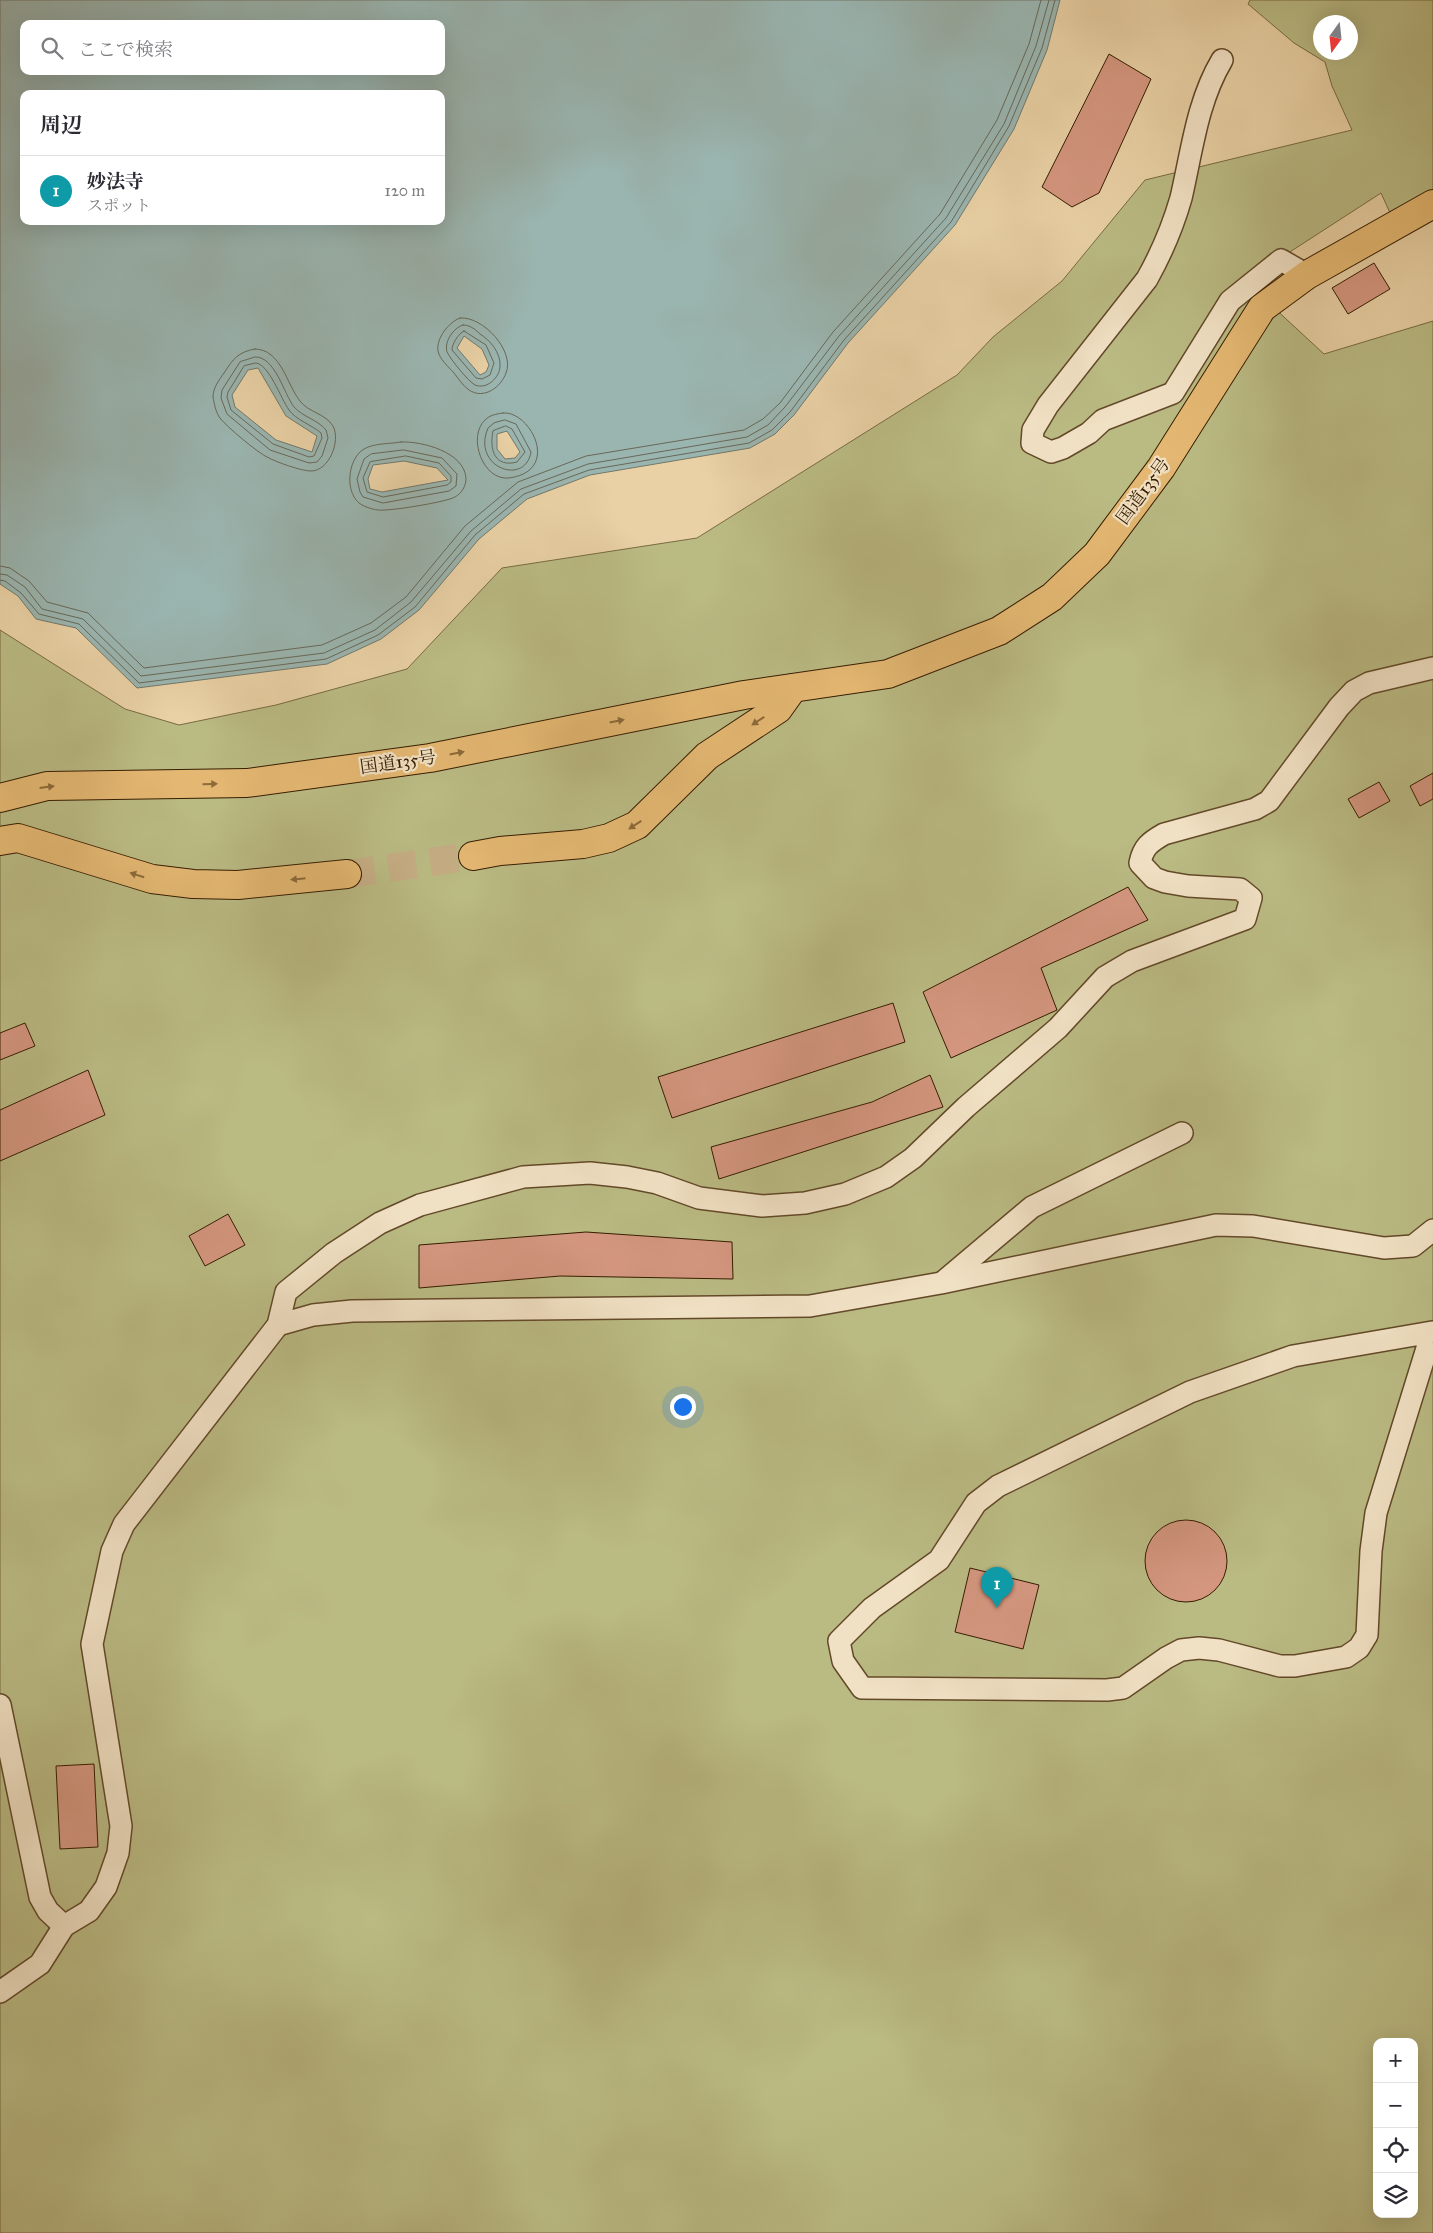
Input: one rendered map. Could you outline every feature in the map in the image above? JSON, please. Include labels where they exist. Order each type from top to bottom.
[{"type":"highway","name":"国道135号","points":[[0,798],[47,786],[247,783],[430,758],[744,696],[888,674],[999,630],[1052,597],[1097,554],[1161,468],[1262,308],[1307,275],[1433,204]]},
{"type":"highway","points":[[473,856],[500,851],[583,844],[609,838],[637,825],[707,756],[778,708],[793,688]]},
{"type":"highway","points":[[0,841],[18,838],[152,879],[193,884],[238,886],[347,874]]},
{"type":"street","points":[[1222,60],[1211,79],[1197,122],[1180,200],[1159,257],[1147,279],[1048,405],[1033,430],[1032,443],[1050,452],[1062,448],[1089,433],[1103,420],[1173,393],[1230,301],[1281,260],[1307,275]]},
{"type":"street","points":[[0,1992],[40,1964],[64,1926],[89,1911],[106,1887],[118,1853],[121,1826],[92,1644],[112,1551],[124,1524],[278,1325],[286,1292],[334,1253],[380,1223],[420,1205],[523,1177],[590,1173],[626,1177],[657,1183],[698,1198],[762,1206],[805,1203],[836,1196],[886,1177],[913,1158],[966,1107],[1058,1028],[1104,977],[1132,961],[1245,919],[1251,898],[1240,888],[1188,886],[1154,878],[1140,863],[1142,851],[1151,842],[1164,834],[1255,809],[1269,801],[1339,707],[1354,691],[1369,684],[1433,668]]},
{"type":"street","points":[[941,1283],[1032,1207],[1182,1133]]},
{"type":"street","points":[[278,1325],[313,1315],[352,1311],[810,1306],[941,1283],[1216,1225],[1253,1226],[1384,1248],[1413,1246],[1433,1230]]},
{"type":"street","points":[[1432,1332],[1376,1513],[1371,1551],[1367,1635],[1359,1648],[1346,1657],[1295,1666],[1280,1666],[1219,1650],[1199,1648],[1181,1650],[1166,1658],[1123,1688],[1107,1690],[862,1688],[843,1660],[840,1641],[872,1608],[939,1560],[976,1503],[998,1486],[1190,1392],[1293,1356],[1432,1332]]},
{"type":"street","points":[[0,1705],[40,1897],[48,1911],[64,1926]]},
{"type":"green space","points":[[1250,0],[1433,0],[1433,203],[1391,215],[1381,193],[1245,281],[1324,354],[1433,321],[1433,2233],[0,2233],[0,630],[125,709],[179,725],[276,705],[407,669],[502,568],[697,538],[957,375],[993,337],[1062,281],[1145,180],[1352,130],[1332,86],[1325,62],[1322,60],[1358,60],[1358,15],[1313,15],[1313,55],[1294,43],[1248,4]]},
{"type":"water","points":[[0,0],[1060,0],[1047,50],[1014,129],[955,225],[848,343],[794,415],[775,434],[750,448],[590,475],[527,499],[479,539],[419,610],[381,639],[327,664],[137,688],[76,628],[36,619],[18,596],[0,584]],"holes":[[[464,336],[482,349],[489,365],[486,372],[480,375],[457,348]],[[258,368],[286,416],[317,436],[312,452],[276,440],[235,407],[232,395],[248,370]],[[507,431],[520,452],[515,458],[505,459],[497,449],[497,434]],[[404,461],[437,468],[448,480],[382,492],[370,489],[368,479],[373,465]]]},
{"type":"building","points":[[1109,54],[1151,79],[1099,193],[1072,207],[1042,187]]},
{"type":"building","points":[[1374,263],[1390,289],[1348,314],[1332,288]]},
{"type":"building","points":[[1433,773],[1433,799],[1420,806],[1410,786]]},
{"type":"building","points":[[1379,782],[1390,801],[1359,818],[1348,799]]},
{"type":"building","points":[[1128,887],[1148,920],[1041,968],[1057,1010],[951,1058],[923,992]]},
{"type":"building","points":[[893,1003],[905,1042],[672,1118],[658,1077]]},
{"type":"building","points":[[25,1023],[35,1046],[0,1060],[0,1033]]},
{"type":"building","points":[[88,1070],[105,1115],[0,1161],[0,1110]]},
{"type":"building","points":[[930,1075],[943,1107],[719,1179],[711,1147],[872,1102]]},
{"type":"building","points":[[228,1214],[245,1245],[205,1266],[189,1236]]},
{"type":"building","points":[[586,1232],[732,1242],[733,1279],[560,1276],[419,1288],[419,1245]]},
{"type":"building","points":[[1186,1520],[1202,1523],[1215,1532],[1224,1545],[1227,1561],[1224,1577],[1215,1590],[1202,1599],[1186,1602],[1170,1599],[1157,1590],[1148,1577],[1145,1561],[1148,1545],[1157,1532],[1170,1523]]},
{"type":"building","points":[[970,1568],[1039,1585],[1023,1649],[955,1632]]},
{"type":"building","points":[[94,1764],[98,1847],[60,1849],[56,1766]]},
{"type":"tunnel","points":[[347,874],[473,856]]},
{"type":"place","name":"妙法寺","points":[[997,1608]]}]
